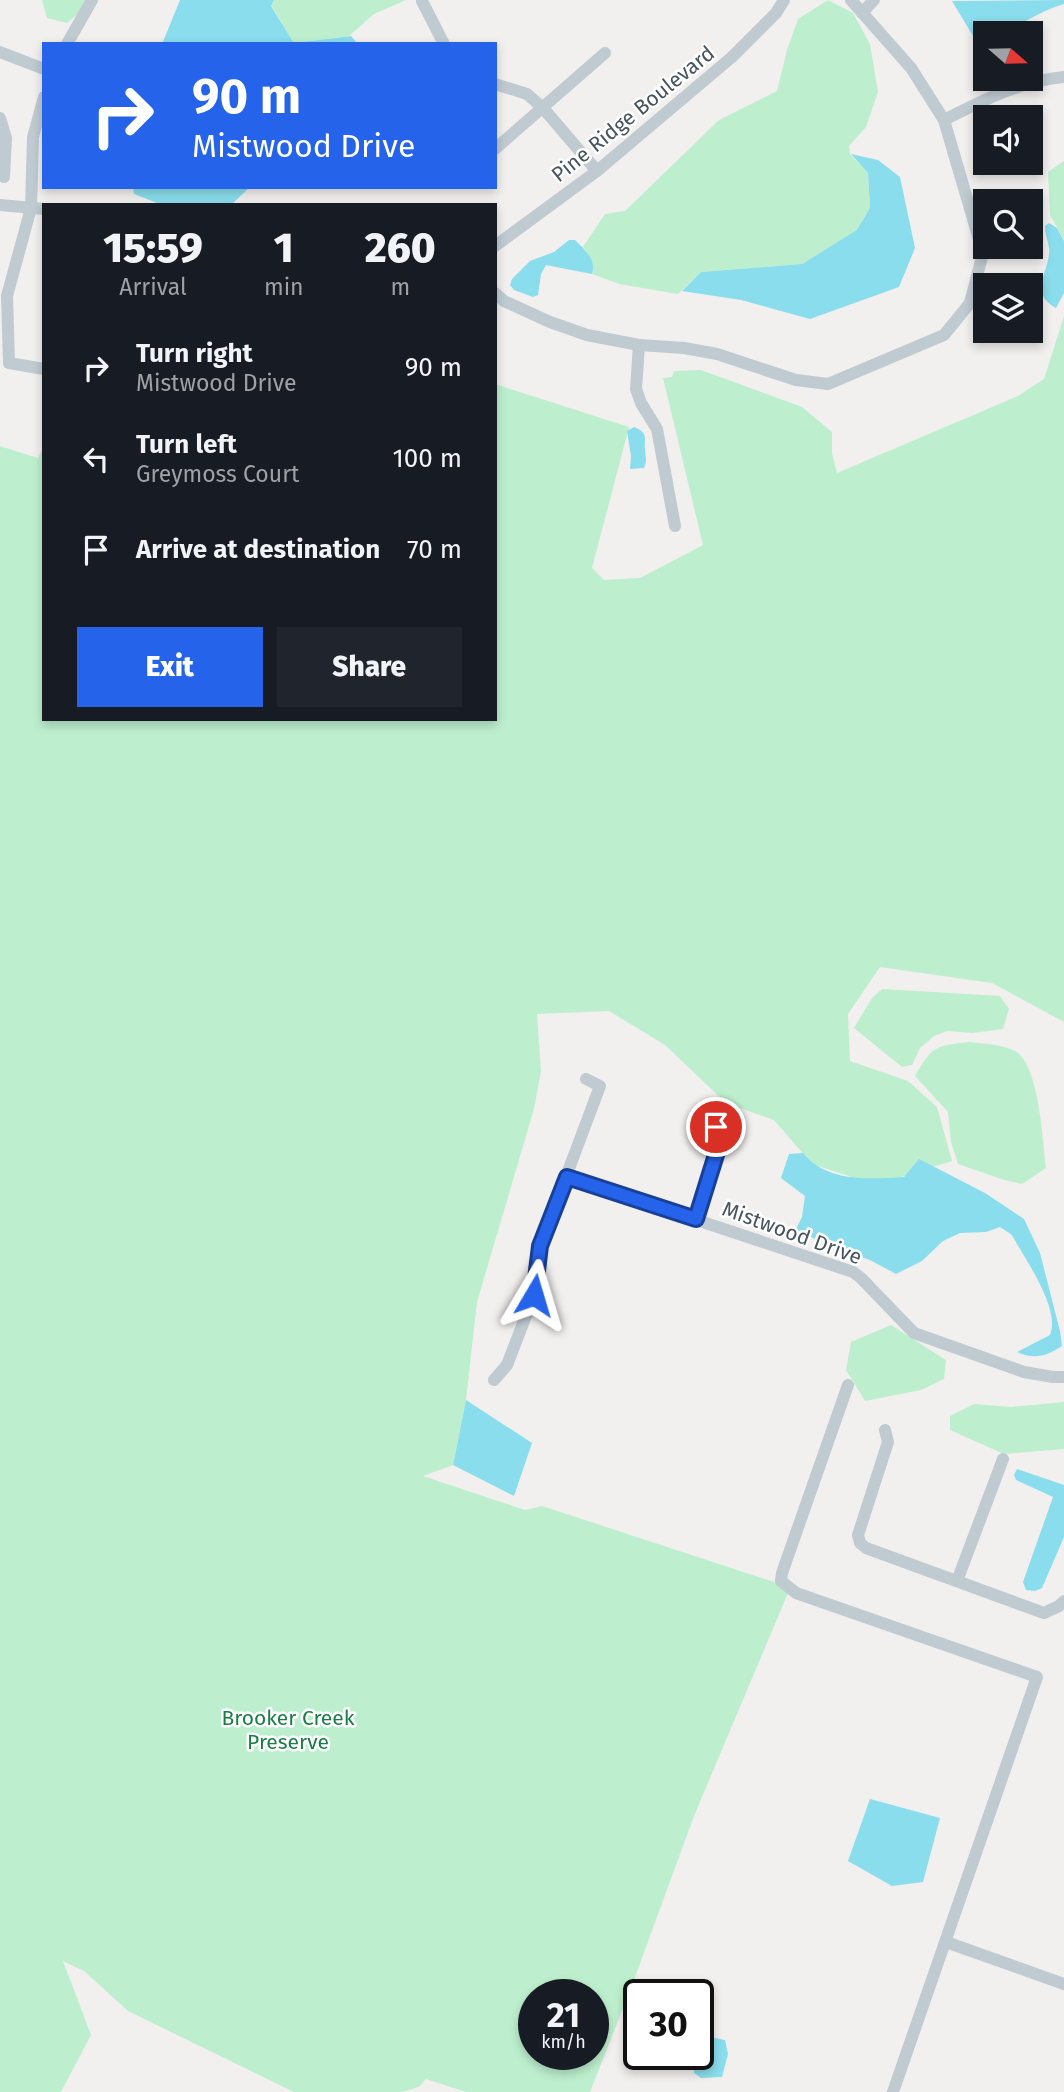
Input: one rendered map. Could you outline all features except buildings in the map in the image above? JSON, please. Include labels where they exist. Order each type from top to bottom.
[{"type":"street","points":[[68,42],[92,0]]},
{"type":"street","name":"Pine Ridge Boulevard","points":[[497,245],[597,171],[732,57],[776,13],[784,0]]},
{"type":"street","points":[[840,0],[862,13]]},
{"type":"street","points":[[497,295],[504,301],[550,322],[587,335],[639,345],[684,348],[717,354],[796,380],[828,384],[944,335],[970,303],[983,253],[944,120],[911,68],[851,0]]},
{"type":"street","points":[[862,13],[874,0]]},
{"type":"street","points":[[422,1],[443,42]]},
{"type":"street","points":[[0,52],[42,68]]},
{"type":"street","points":[[497,147],[606,53]]},
{"type":"street","points":[[944,120],[998,93],[1064,77]]},
{"type":"street","points":[[497,85],[527,94],[543,108],[597,171]]},
{"type":"street","points":[[42,104],[33,136],[37,208],[7,296],[9,363],[42,369]]},
{"type":"street","points":[[0,118],[6,138],[4,177]]},
{"type":"street","points":[[0,205],[37,208]]},
{"type":"street","points":[[639,345],[636,389],[657,429],[675,526]]},
{"type":"street","points":[[494,1380],[507,1365],[534,1295],[540,1246],[600,1086],[586,1079]]},
{"type":"street","points":[[696,1219],[720,1142],[716,1127]]},
{"type":"street","name":"Mistwood Drive","points":[[567,1177],[853,1272],[914,1333],[1024,1373],[1064,1377]]},
{"type":"street","points":[[848,1385],[781,1581],[796,1593],[1037,1677],[893,2092]]},
{"type":"street","points":[[884,1430],[888,1442],[858,1535],[860,1543],[866,1548],[1044,1613],[1064,1601]]},
{"type":"street","points":[[957,1581],[1003,1460]]},
{"type":"street","points":[[946,1942],[1064,1984]]},
{"type":"green space","points":[[42,0],[85,0],[79,13],[67,23],[47,18]]},
{"type":"green space","points":[[274,0],[406,0],[374,14],[349,36],[302,42],[293,42],[271,5]]},
{"type":"green space","points":[[828,0],[853,13],[870,44],[878,92],[866,127],[849,146],[850,154],[868,173],[870,208],[858,230],[802,264],[701,272],[678,294],[619,284],[592,274],[591,260],[583,247],[605,214],[625,211],[719,120],[777,91],[798,19]]},
{"type":"green space","points":[[1064,161],[1064,240],[1050,215],[1048,172]]},
{"type":"green space","name":"Brooker Creek Preserve","points":[[1064,316],[1064,1022],[992,983],[880,967],[848,1014],[850,1061],[908,1081],[937,1107],[952,1161],[876,1185],[812,1164],[774,1120],[726,1103],[665,1045],[609,1011],[537,1014],[541,1071],[534,1109],[477,1302],[466,1400],[453,1465],[423,1476],[525,1510],[542,1506],[777,1583],[788,1593],[694,1816],[634,1979],[623,1979],[623,2008],[609,2044],[609,1979],[518,1979],[518,2070],[599,2070],[590,2092],[466,2092],[426,2079],[419,2087],[402,2092],[294,2092],[128,2011],[84,1971],[63,1961],[91,2035],[61,2092],[0,2092],[0,446],[38,458],[42,450],[42,721],[497,721],[497,385],[629,427],[592,568],[604,580],[640,578],[703,545],[663,378],[672,377],[674,371],[701,370],[802,407],[832,432],[832,453],[837,473],[1018,396],[1044,379]]},
{"type":"green space","points":[[882,989],[1000,996],[1009,1009],[1003,1029],[973,1033],[947,1031],[934,1036],[920,1048],[912,1065],[902,1067],[854,1028],[872,998]]},
{"type":"green space","points":[[970,1042],[1013,1050],[1022,1057],[1029,1069],[1038,1103],[1046,1168],[1022,1184],[958,1164],[951,1142],[948,1112],[915,1076],[926,1058],[936,1049]]},
{"type":"green space","points":[[891,1325],[946,1360],[944,1379],[921,1390],[865,1401],[846,1370],[851,1342]]},
{"type":"green space","points":[[1064,1402],[1064,1449],[1004,1454],[950,1430],[950,1416],[974,1404],[1011,1407]]},
{"type":"water","points":[[180,0],[274,0],[271,6],[293,42],[163,42]]},
{"type":"water","points":[[1064,0],[1064,4],[1025,21],[973,21],[973,36],[952,1]]},
{"type":"water","points":[[351,36],[356,42],[302,42]]},
{"type":"water","points":[[851,154],[878,160],[900,177],[915,248],[899,287],[810,319],[741,300],[682,291],[701,272],[802,264],[857,230],[870,208],[868,173]]},
{"type":"water","points":[[133,189],[248,189],[233,203],[157,203],[134,194]]},
{"type":"water","points":[[1049,223],[1057,228],[1064,241],[1064,293],[1056,308],[1047,302],[1043,295],[1043,277],[1049,256],[1045,226]]},
{"type":"water","points":[[569,240],[575,240],[589,255],[593,264],[592,274],[546,265],[541,274],[538,295],[533,297],[514,290],[510,285],[512,279],[530,261],[554,252]]},
{"type":"water","points":[[634,427],[645,436],[644,468],[630,469],[627,431]]},
{"type":"water","points":[[803,1153],[824,1170],[863,1178],[904,1177],[919,1159],[985,1193],[1024,1219],[1040,1253],[1062,1346],[1040,1356],[1017,1352],[1050,1335],[1051,1312],[1040,1284],[1013,1237],[1000,1227],[986,1232],[960,1233],[943,1241],[922,1261],[896,1274],[872,1261],[795,1231],[802,1217],[805,1196],[781,1178],[789,1154]]},
{"type":"water","points":[[466,1400],[532,1443],[514,1496],[453,1465]]},
{"type":"water","points":[[1017,1469],[1064,1485],[1064,1537],[1042,1588],[1035,1591],[1026,1590],[1023,1582],[1053,1497],[1016,1480],[1014,1475]]},
{"type":"water","points":[[870,1799],[940,1818],[923,1882],[892,1886],[848,1861]]},
{"type":"water","points":[[714,2038],[725,2040],[728,2054],[722,2077],[701,2078],[694,2070],[714,2070]]},
{"type":"route","points":[[534,1295],[540,1246],[567,1177],[696,1219],[720,1142],[716,1127]]}]
